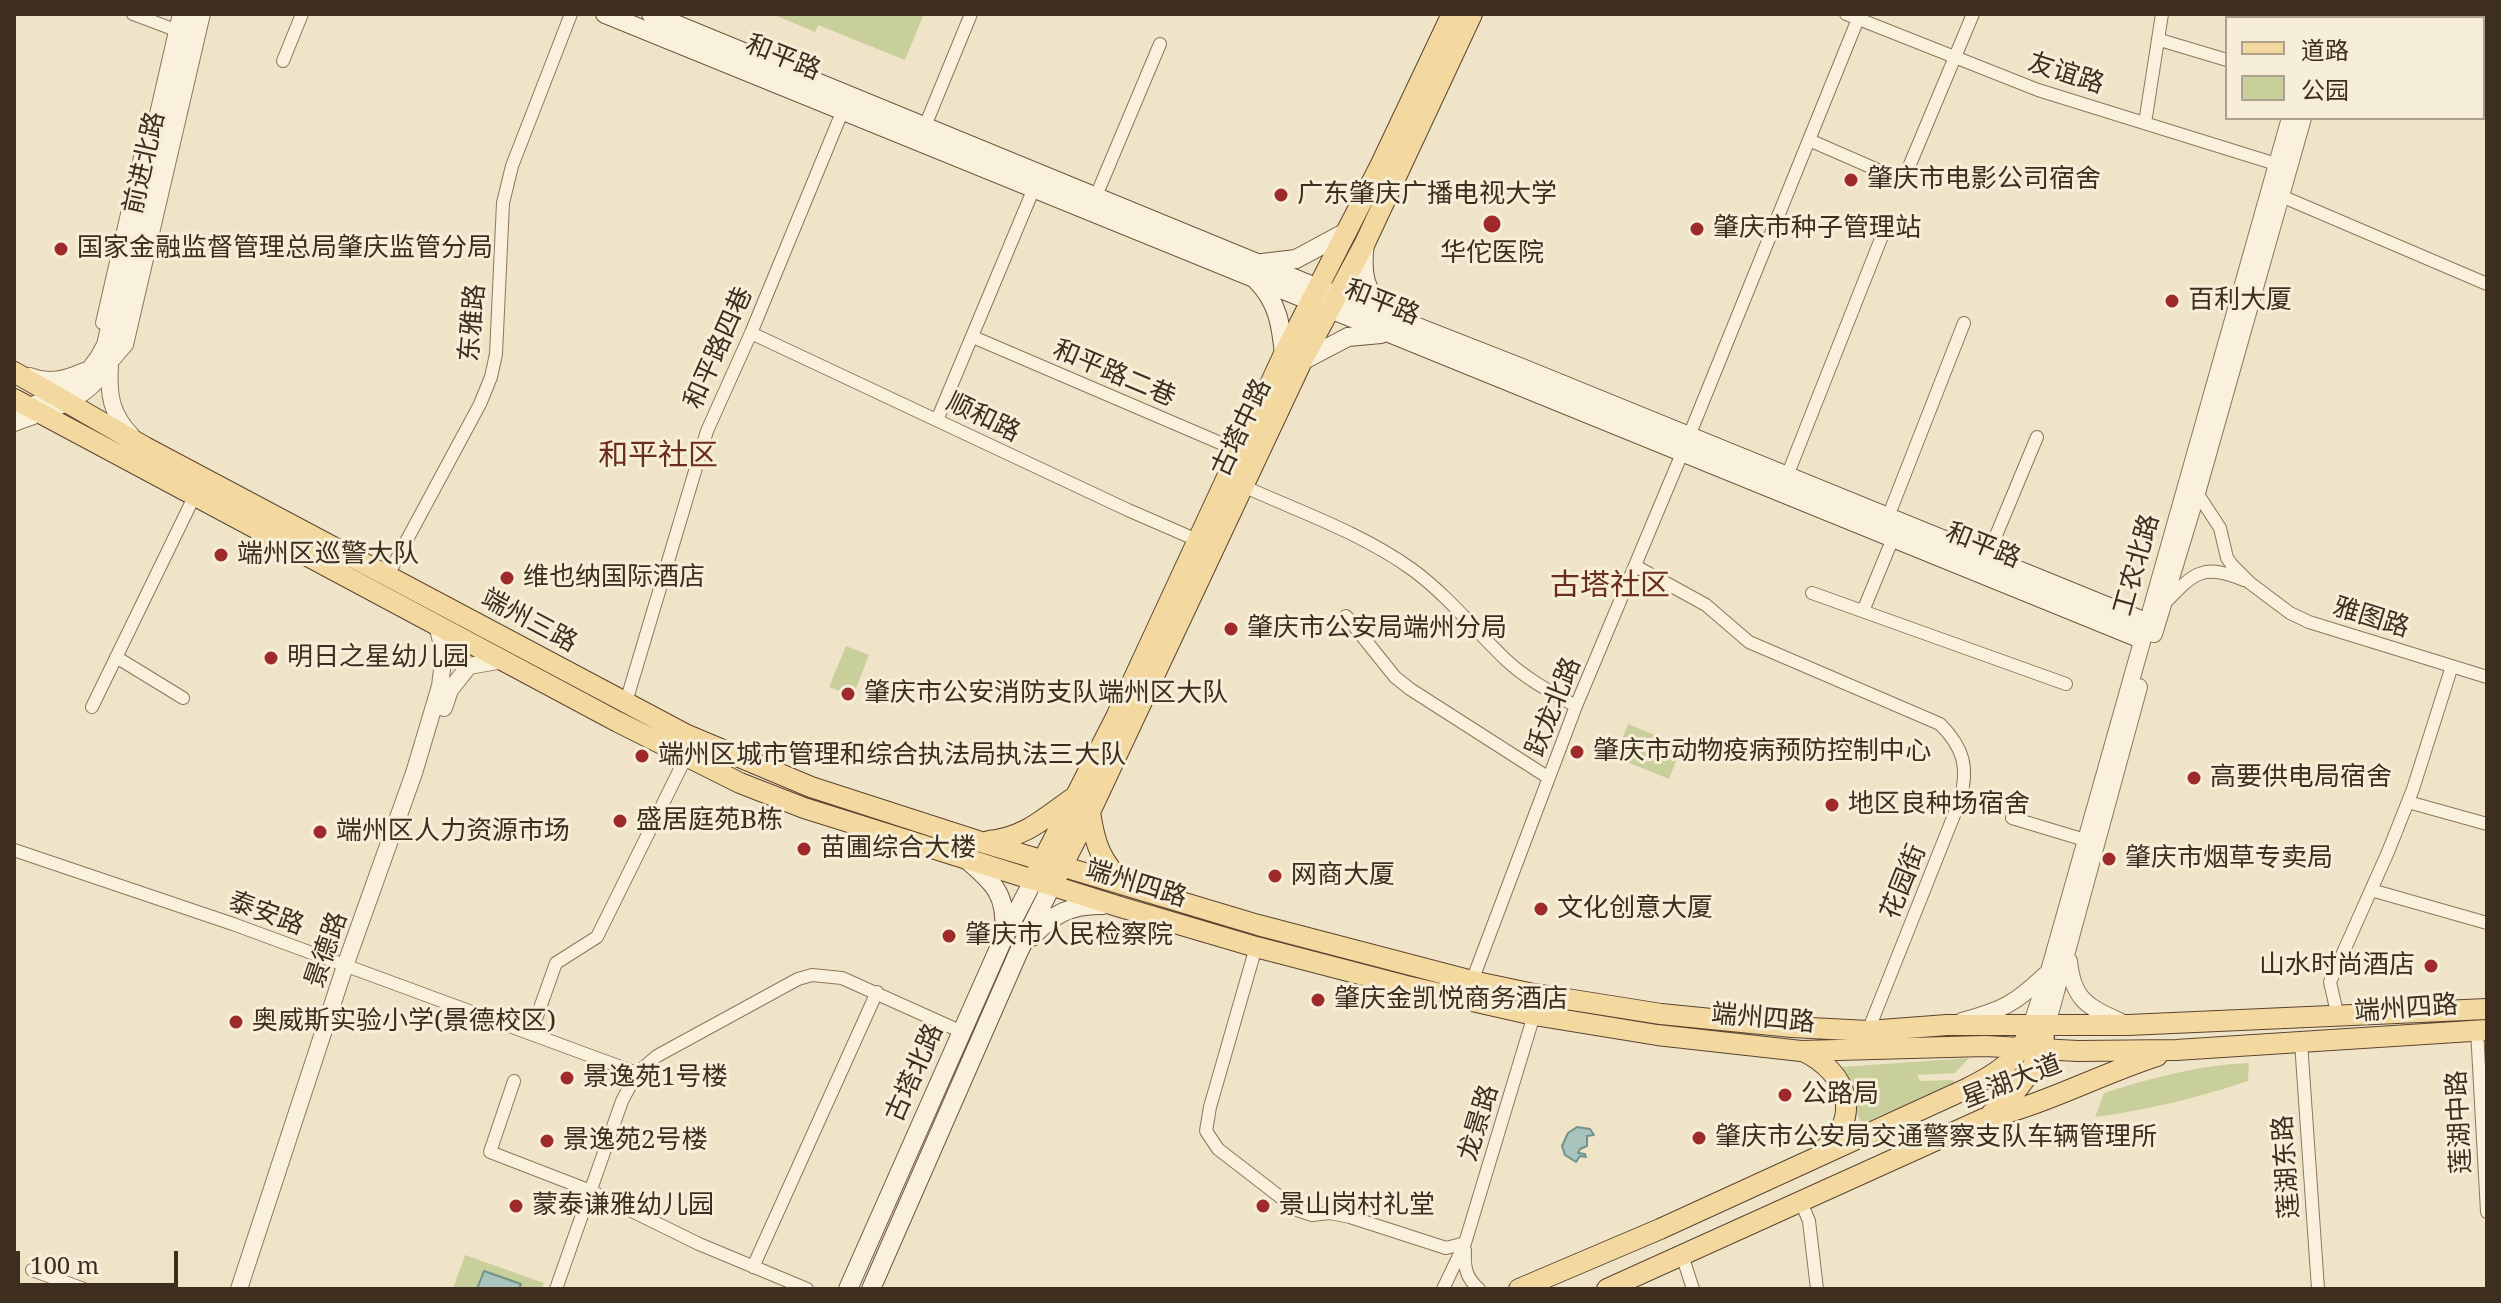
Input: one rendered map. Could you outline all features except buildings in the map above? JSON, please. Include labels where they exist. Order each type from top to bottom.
[{"type":"main road","name":"和平路","points":[[605,14],[1034,188],[1256,271],[1686,444],[1893,538],[2144,630]]},
{"type":"main road","name":"和平路","points":[[651,14],[1096,196],[1256,271]]},
{"type":"main road","name":"古塔中路","points":[[1390,167],[1452,14]]},
{"type":"main road","name":"古塔中路","points":[[1053,864],[1090,812],[1197,540],[1239,451],[1324,299],[1472,14]]},
{"type":"main road","points":[[1356,237],[1366,286],[1398,329],[1358,334],[1293,357],[1277,310],[1256,271],[1356,237]]},
{"type":"main road","name":"古塔中路","points":[[1053,864],[1076,796],[1124,720],[1243,486],[1293,357]]},
{"type":"main road","name":"端州三路","points":[[14,370],[437,625],[686,757],[740,783],[804,808],[1043,882]]},
{"type":"main road","name":"端州三路","points":[[24,407],[195,495],[242,509],[388,575],[687,735],[775,774],[1053,864]]},
{"type":"main road","name":"和平路","points":[[1686,444],[1787,476],[1987,557],[2144,630]]},
{"type":"main road","points":[[981,842],[1009,839],[1029,831],[1076,796]]},
{"type":"main road","points":[[1090,812],[1098,851],[1124,885]]},
{"type":"main road","points":[[964,858],[982,873],[1005,905],[1003,939]]},
{"type":"main road","points":[[1043,882],[1053,864]]},
{"type":"main road","name":"端州四路","points":[[1053,864],[1472,981],[1661,1014],[1868,1031],[1973,1046],[2129,1051],[2482,1030]]},
{"type":"main road","name":"端州四路","points":[[1043,882],[1256,947],[1466,1001],[1657,1035],[1801,1051],[1911,1038],[1947,1025],[2128,1025],[2487,1009]]},
{"type":"main road","name":"古塔北路","points":[[848,1289],[1003,939],[1043,882]]},
{"type":"main road","name":"古塔北路","points":[[871,1289],[1019,951],[1043,882]]},
{"type":"main road","points":[[1019,951],[1041,926],[1061,911],[1085,905],[1117,906]]},
{"type":"main road","points":[[1331,966],[1336,945]]},
{"type":"main road","points":[[2128,1025],[2129,1051]]},
{"type":"main road","name":"星湖大道","points":[[1535,1286],[1977,1084],[2032,1048],[2039,1026]]},
{"type":"main road","points":[[1989,1115],[2015,1094],[2032,1048]]},
{"type":"main road","name":"星湖大道","points":[[1607,1289],[1989,1115],[2024,1110],[2113,1071],[2176,1050]]},
{"type":"main road","points":[[1801,1051],[1826,1064],[1841,1085],[1846,1105],[1840,1134],[1808,1162]]},
{"type":"main road","points":[[1977,1084],[1995,1086],[2001,1095],[1989,1115]]},
{"type":"street","points":[[133,14],[176,24]]},
{"type":"street","name":"前进北路","points":[[62,399],[93,367],[111,326],[176,24],[173,14]]},
{"type":"street","name":"前进北路","points":[[111,364],[118,346],[194,14]]},
{"type":"street","name":"前进北路","points":[[14,423],[24,407],[62,399],[92,388],[127,345],[204,14]]},
{"type":"street","points":[[283,61],[302,14]]},
{"type":"street","name":"东雅路","points":[[388,575],[480,404],[491,377],[496,354],[503,203],[512,166],[571,14]]},
{"type":"street","points":[[925,126],[971,14]]},
{"type":"street","points":[[1809,140],[1903,181],[1973,14]]},
{"type":"street","points":[[2145,123],[2162,14]]},
{"type":"street","name":"友谊路","points":[[1855,16],[2038,90],[2276,164]]},
{"type":"street","name":"跃龙北路","points":[[1472,981],[1576,706],[1637,567],[1809,140],[1855,16]]},
{"type":"street","points":[[2160,40],[2225,59]]},
{"type":"street","points":[[1096,196],[1160,44]]},
{"type":"street","name":"和平路四巷","points":[[626,702],[707,431],[843,110]]},
{"type":"street","name":"工农北路","points":[[2039,1026],[2049,971],[2085,840],[2289,120]]},
{"type":"street","name":"工农北路","points":[[2039,1026],[2069,951],[2162,606],[2302,120]]},
{"type":"street","points":[[937,420],[1034,188]]},
{"type":"street","points":[[2281,196],[2487,284]]},
{"type":"street","points":[[1787,476],[1886,226]]},
{"type":"street","points":[[1888,517],[1964,323]]},
{"type":"street","name":"顺和路","points":[[751,333],[1197,540]]},
{"type":"street","name":"和平路二巷","points":[[973,337],[1239,451]]},
{"type":"street","points":[[111,364],[109,386],[112,408],[118,420],[145,447]]},
{"type":"street","points":[[14,370],[52,381],[70,378],[93,367]]},
{"type":"street","points":[[1987,557],[2037,437]]},
{"type":"street","points":[[1243,486],[1354,535],[1412,570],[1440,592],[1506,660],[1534,682],[1576,706]]},
{"type":"street","points":[[2197,493],[2220,528],[2227,558],[2250,583]]},
{"type":"street","points":[[92,707],[195,495]]},
{"type":"street","points":[[1863,611],[1893,538]]},
{"type":"street","name":"花园街","points":[[1637,567],[1706,605],[1749,642],[1940,724],[1960,747],[1966,770],[1960,800],[1868,1031]]},
{"type":"street","points":[[2162,606],[2183,584],[2211,570],[2250,583]]},
{"type":"street","name":"雅图路","points":[[2250,583],[2290,613],[2309,622],[2487,677]]},
{"type":"street","points":[[1812,593],[2066,684]]},
{"type":"street","points":[[1346,616],[1395,677],[1410,689],[1549,778]]},
{"type":"street","name":"景德路","points":[[239,1289],[414,773],[440,686],[444,653],[437,625]]},
{"type":"street","points":[[116,657],[183,698]]},
{"type":"street","name":"景德路","points":[[247,1289],[349,968],[450,690],[469,666],[503,660]]},
{"type":"street","points":[[2338,1017],[2330,982],[2408,802],[2452,666]]},
{"type":"street","points":[[531,1033],[556,963],[597,937],[686,757]]},
{"type":"street","points":[[2408,802],[2487,824]]},
{"type":"street","points":[[2012,818],[2085,840]]},
{"type":"street","name":"泰安路","points":[[14,850],[637,1073]]},
{"type":"street","points":[[2371,890],[2487,923]]},
{"type":"street","points":[[1256,947],[1210,1107],[1206,1131],[1218,1149],[1297,1210],[1312,1215],[1330,1213],[1350,1217],[1446,1248],[1465,1243],[1464,1263],[1468,1276],[1479,1289]]},
{"type":"street","points":[[2069,951],[2071,976],[2079,997],[2097,1011],[2128,1025]]},
{"type":"street","points":[[1947,1025],[2001,1010],[2021,997],[2049,971]]},
{"type":"street","points":[[556,1289],[622,1101],[637,1073],[657,1056],[798,979],[812,975],[842,978],[962,1032]]},
{"type":"street","points":[[753,1267],[877,992]]},
{"type":"street","name":"龙景路","points":[[1443,1289],[1465,1243],[1534,1015]]},
{"type":"street","name":"莲湖中路","points":[[2482,1030],[2487,1212]]},
{"type":"street","name":"莲湖东路","points":[[2301,1042],[2318,1289]]},
{"type":"street","points":[[514,1081],[490,1152],[591,1191],[699,1244],[807,1289]]},
{"type":"street","points":[[1801,1202],[1809,1221],[1817,1289]]},
{"type":"street","points":[[1682,1255],[1693,1289]]},
{"type":"street","points":[[32,1270],[84,1289]]},
{"type":"green space","points":[[772,14],[924,14],[905,60],[818,25],[815,32]]},
{"type":"green space","points":[[846,646],[869,655],[853,696],[829,687]]},
{"type":"green space","points":[[1628,724],[1682,746],[1669,779],[1615,757]]},
{"type":"green space","points":[[1969,1058],[1955,1073],[1917,1075],[1920,1081],[1953,1080],[1955,1084],[1861,1124],[1841,1067]]},
{"type":"green space","points":[[2249,1063],[2248,1081],[2172,1103],[2095,1117],[2104,1093],[2175,1073]]},
{"type":"green space","points":[[465,1255],[544,1283],[542,1289],[453,1289]]},
{"type":"water","points":[[1577,1127],[1590,1129],[1594,1135],[1587,1136],[1587,1146],[1578,1153],[1586,1157],[1580,1156],[1576,1162],[1565,1155],[1562,1146],[1568,1133]]},
{"type":"water","points":[[484,1271],[521,1284],[519,1289],[477,1289]]},
{"type":"place","name":"肇庆市电影公司宿舍","points":[[1851,180]]},
{"type":"place","name":"广东肇庆广播电视大学","points":[[1281,195]]},
{"type":"place","name":"华佗医院","points":[[1492,224]]},
{"type":"place","name":"肇庆市种子管理站","points":[[1697,229]]},
{"type":"place","name":"国家金融监督管理总局肇庆监管分局","points":[[61,249]]},
{"type":"place","name":"百利大厦","points":[[2172,301]]},
{"type":"place","name":"端州区巡警大队","points":[[221,555]]},
{"type":"place","name":"维也纳国际酒店","points":[[507,578]]},
{"type":"place","name":"肇庆市公安局端州分局","points":[[1231,629]]},
{"type":"place","name":"明日之星幼儿园","points":[[271,658]]},
{"type":"place","name":"肇庆市公安消防支队端州区大队","points":[[848,694]]},
{"type":"place","name":"肇庆市动物疫病预防控制中心","points":[[1577,752]]},
{"type":"place","name":"端州区城市管理和综合执法局执法三大队","points":[[642,756]]},
{"type":"place","name":"高要供电局宿舍","points":[[2194,778]]},
{"type":"place","name":"地区良种场宿舍","points":[[1832,805]]},
{"type":"place","name":"盛居庭苑B栋","points":[[620,821]]},
{"type":"place","name":"端州区人力资源市场","points":[[320,832]]},
{"type":"place","name":"苗圃综合大楼","points":[[804,849]]},
{"type":"place","name":"肇庆市烟草专卖局","points":[[2109,859]]},
{"type":"place","name":"网商大厦","points":[[1275,876]]},
{"type":"place","name":"文化创意大厦","points":[[1541,909]]},
{"type":"place","name":"肇庆市人民检察院","points":[[949,936]]},
{"type":"place","name":"山水时尚酒店","points":[[2431,966]]},
{"type":"place","name":"肇庆金凯悦商务酒店","points":[[1318,1000]]},
{"type":"place","name":"奥威斯实验小学(景德校区)","points":[[236,1022]]},
{"type":"place","name":"景逸苑1号楼","points":[[567,1078]]},
{"type":"place","name":"公路局","points":[[1785,1095]]},
{"type":"place","name":"肇庆市公安局交通警察支队车辆管理所","points":[[1699,1138]]},
{"type":"place","name":"景逸苑2号楼","points":[[547,1141]]},
{"type":"place","name":"蒙泰谦雅幼儿园","points":[[516,1206]]},
{"type":"place","name":"景山岗村礼堂","points":[[1263,1206]]},
{"type":"district","name":"和平社区","points":[[658,456]]},
{"type":"district","name":"古塔社区","points":[[1610,586]]}]
